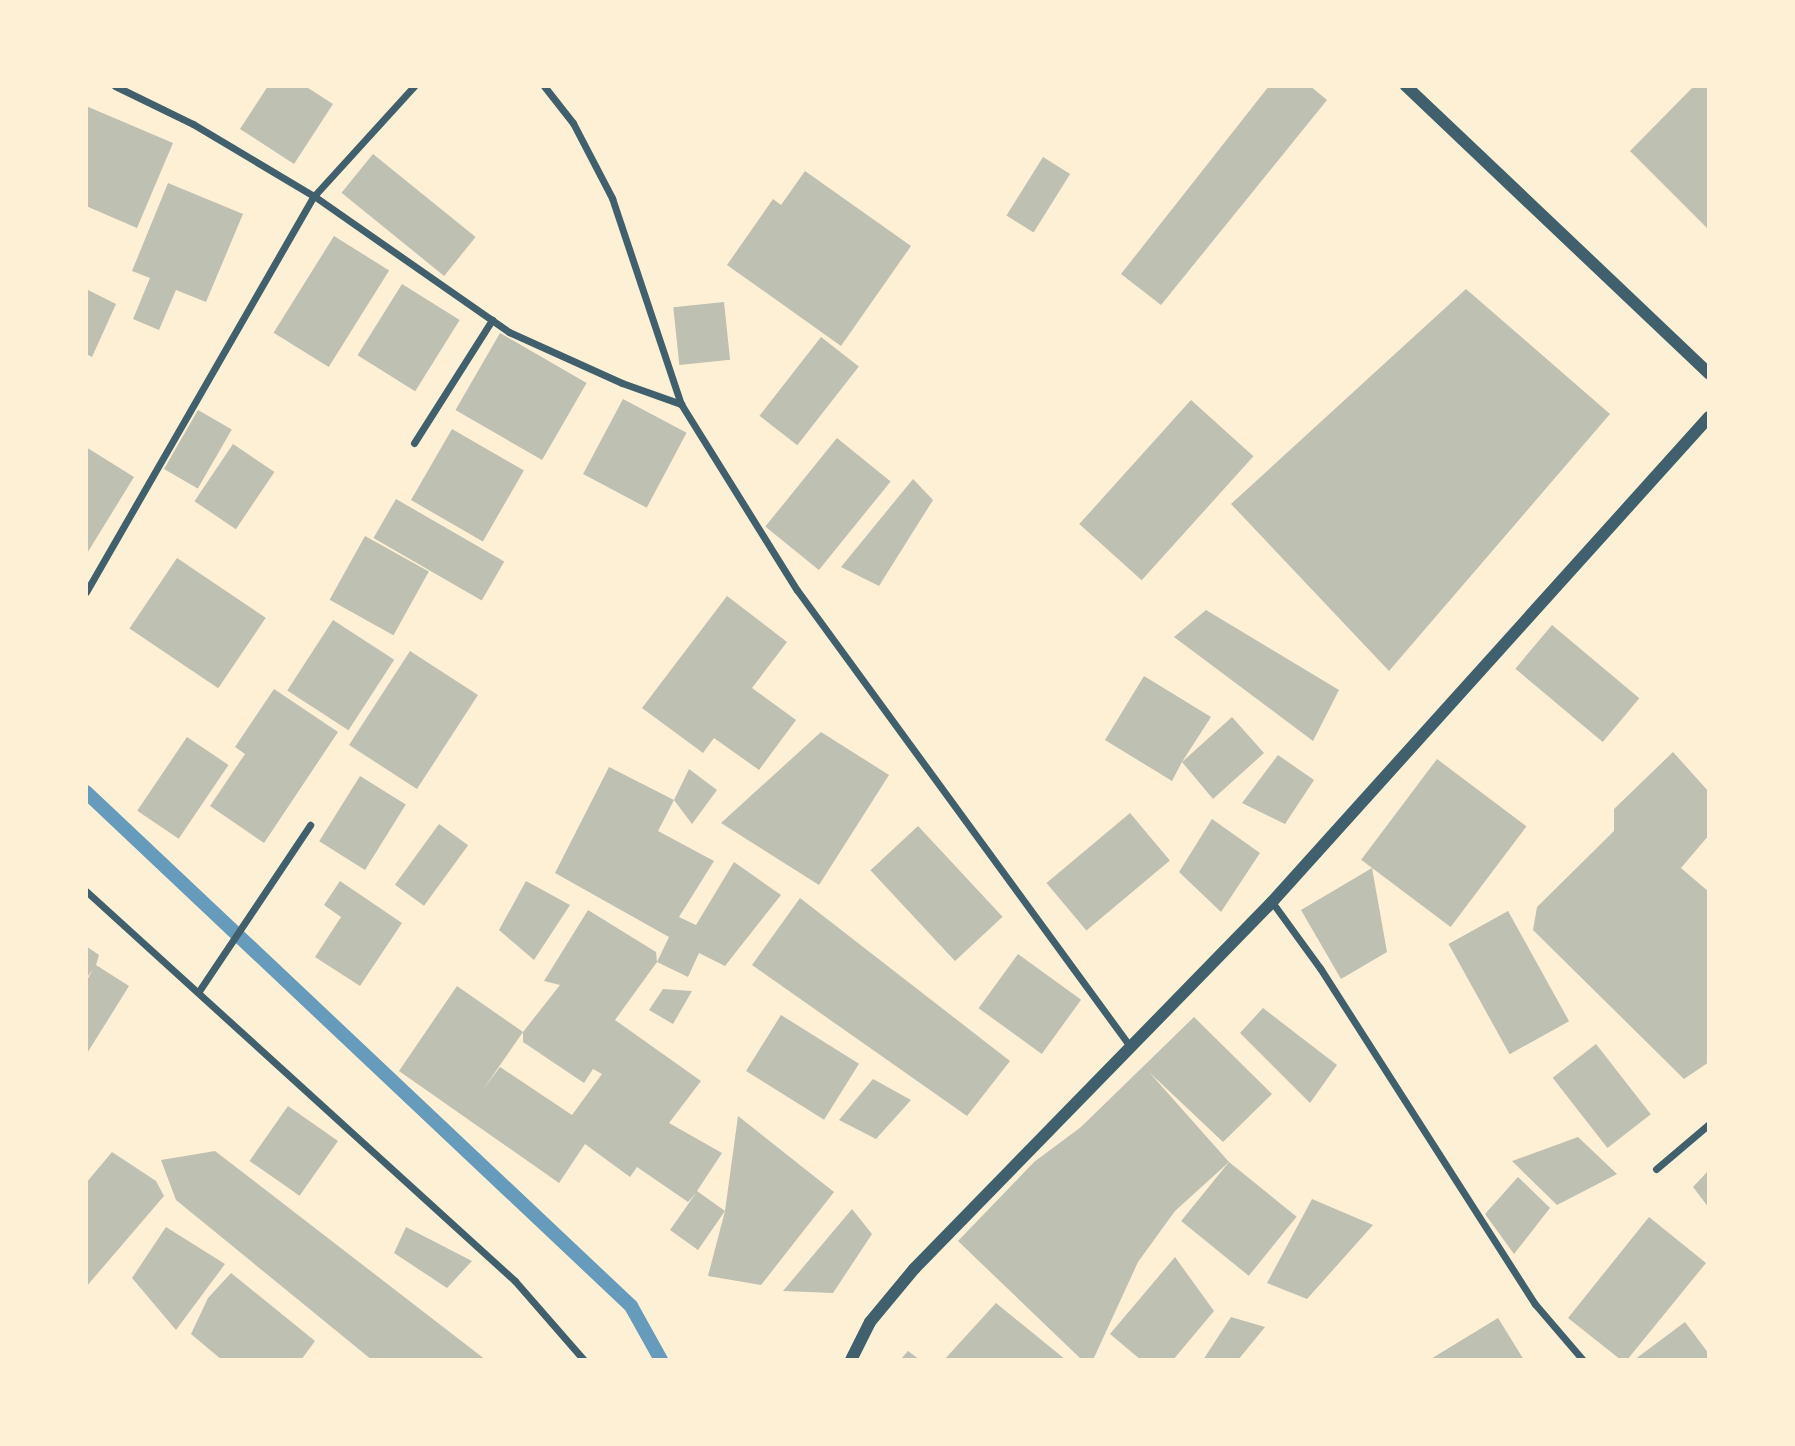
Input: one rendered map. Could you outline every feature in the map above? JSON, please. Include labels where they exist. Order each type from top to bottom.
[{"type":"street","points":[[116,86],[193,124],[313,197],[492,320],[563,359],[681,404]]},
{"type":"street","points":[[86,592],[313,197],[414,86]]},
{"type":"street","points":[[544,86],[573,122],[611,198],[681,404],[797,590],[1129,1045]]},
{"type":"street","points":[[1406,86],[1709,374]]},
{"type":"street","points":[[414,443],[492,320]]},
{"type":"street","points":[[851,1360],[870,1322],[914,1269],[1129,1045],[1272,902],[1709,417]]},
{"type":"street","points":[[200,991],[310,825]]},
{"type":"street","points":[[86,891],[200,991],[515,1281],[584,1360]]},
{"type":"street","points":[[1272,902],[1320,968],[1535,1304],[1583,1360]]},
{"type":"street","points":[[1656,1169],[1709,1124]]},
{"type":"building","points":[[268,86],[305,86],[333,104],[294,164],[240,129]]},
{"type":"building","points":[[1269,86],[1310,86],[1327,100],[1161,305],[1121,274]]},
{"type":"building","points":[[1694,86],[1709,86],[1709,230],[1630,151]]},
{"type":"building","points":[[86,106],[173,143],[137,228],[86,206]]},
{"type":"building","points":[[373,154],[476,237],[444,276],[342,193]]},
{"type":"building","points":[[1043,157],[1070,174],[1034,232],[1006,216]]},
{"type":"building","points":[[805,171],[911,246],[841,346],[727,265],[773,199],[781,205]]},
{"type":"building","points":[[168,183],[243,214],[206,302],[176,290],[159,330],[133,319],[150,278],[132,271]]},
{"type":"building","points":[[334,236],[389,270],[329,367],[274,333]]},
{"type":"building","points":[[402,284],[460,320],[415,391],[357,355]]},
{"type":"building","points":[[86,289],[116,304],[92,357],[86,354]]},
{"type":"building","points":[[1466,289],[1610,414],[1389,671],[1231,504]]},
{"type":"building","points":[[724,302],[730,360],[679,365],[673,307]]},
{"type":"building","points":[[500,333],[587,383],[542,460],[456,410]]},
{"type":"building","points":[[821,337],[859,367],[797,445],[759,416]]},
{"type":"building","points":[[623,399],[687,433],[647,508],[583,474]]},
{"type":"building","points":[[1191,400],[1253,456],[1142,580],[1079,524]]},
{"type":"building","points":[[198,410],[232,430],[198,488],[164,469]]},
{"type":"building","points":[[452,429],[524,470],[483,542],[411,500]]},
{"type":"building","points":[[837,438],[891,481],[819,570],[765,527]]},
{"type":"building","points":[[233,444],[274,472],[236,529],[194,501]]},
{"type":"building","points":[[86,447],[134,477],[86,555]]},
{"type":"building","points":[[913,479],[933,500],[879,586],[841,567]]},
{"type":"building","points":[[396,499],[504,562],[482,600],[374,538]]},
{"type":"building","points":[[365,536],[429,571],[393,635],[330,600]]},
{"type":"building","points":[[177,558],[266,618],[218,688],[129,628]]},
{"type":"building","points":[[727,596],[787,642],[752,688],[796,720],[759,770],[714,738],[703,753],[642,708]]},
{"type":"building","points":[[1206,610],[1339,690],[1313,741],[1174,637]]},
{"type":"building","points":[[333,620],[394,660],[348,730],[287,690]]},
{"type":"building","points":[[1552,625],[1639,698],[1603,742],[1515,669]]},
{"type":"building","points":[[410,651],[478,695],[417,789],[349,745]]},
{"type":"building","points":[[1144,676],[1211,717],[1172,781],[1105,740]]},
{"type":"building","points":[[274,689],[338,732],[264,843],[210,806],[245,754],[235,747]]},
{"type":"building","points":[[1232,717],[1264,753],[1213,799],[1182,762]]},
{"type":"building","points":[[821,732],[889,775],[819,885],[721,823]]},
{"type":"building","points":[[187,737],[228,765],[179,839],[137,811]]},
{"type":"building","points":[[1673,752],[1709,792],[1709,835],[1681,868],[1709,892],[1709,1062],[1684,1079],[1533,930],[1537,907],[1614,831],[1614,809]]},
{"type":"building","points":[[1278,755],[1314,780],[1285,824],[1242,803]]},
{"type":"building","points":[[1437,759],[1526,826],[1451,927],[1361,860]]},
{"type":"building","points":[[609,767],[674,800],[658,831],[714,861],[679,917],[696,925],[734,862],[781,895],[725,966],[699,953],[688,977],[657,962],[669,937],[555,873]]},
{"type":"building","points":[[689,769],[717,790],[692,824],[674,800]]},
{"type":"building","points":[[360,776],[406,805],[365,870],[319,841]]},
{"type":"building","points":[[1130,813],[1170,860],[1086,931],[1047,883]]},
{"type":"building","points":[[1212,819],[1260,853],[1221,912],[1179,872]]},
{"type":"building","points":[[439,824],[468,845],[424,906],[395,885]]},
{"type":"building","points":[[918,826],[1003,917],[955,961],[870,870]]},
{"type":"building","points":[[1372,868],[1387,952],[1341,979],[1301,910]]},
{"type":"building","points":[[340,881],[402,923],[360,986],[315,957],[341,917],[324,905]]},
{"type":"building","points":[[526,881],[570,905],[534,960],[499,930]]},
{"type":"building","points":[[800,898],[1010,1061],[967,1116],[752,965]]},
{"type":"building","points":[[588,910],[656,952],[657,962],[615,1020],[701,1081],[669,1123],[722,1153],[697,1191],[725,1211],[698,1250],[670,1230],[696,1193],[688,1202],[637,1167],[630,1177],[585,1144],[559,1183],[399,1071],[457,986],[523,1032],[560,985],[544,981]],"holes":[[[523,1032],[523,1042],[584,1083],[593,1069],[602,1074],[572,1115],[500,1067],[482,1091]]]},
{"type":"building","points":[[1508,911],[1569,1021],[1510,1054],[1449,944]]},
{"type":"building","points":[[86,946],[99,955],[96,965],[129,986],[86,1055],[86,982],[93,969],[86,979]]},
{"type":"building","points":[[1018,954],[1081,1000],[1042,1054],[979,1008]]},
{"type":"building","points":[[663,989],[692,991],[673,1024],[649,1010]]},
{"type":"building","points":[[1263,1008],[1337,1065],[1310,1103],[1240,1033]]},
{"type":"building","points":[[781,1015],[859,1064],[824,1120],[746,1071]]},
{"type":"building","points":[[1194,1017],[1272,1094],[1223,1142],[1149,1072],[1229,1162],[1175,1211],[1138,1262],[1093,1360],[1082,1360],[958,1241],[1034,1162],[1081,1127]]},
{"type":"building","points":[[1596,1044],[1651,1114],[1607,1148],[1553,1078]]},
{"type":"building","points":[[873,1079],[911,1100],[876,1139],[839,1120]]},
{"type":"building","points":[[288,1106],[338,1141],[300,1196],[250,1161]]},
{"type":"building","points":[[738,1116],[834,1192],[761,1285],[708,1276],[725,1211]]},
{"type":"building","points":[[1578,1137],[1617,1174],[1557,1205],[1512,1161]]},
{"type":"building","points":[[215,1151],[486,1360],[372,1360],[176,1200],[161,1160]]},
{"type":"building","points":[[112,1152],[156,1181],[164,1196],[86,1287],[86,1183]]},
{"type":"building","points":[[1229,1162],[1297,1217],[1249,1276],[1181,1221]]},
{"type":"building","points":[[1709,1170],[1709,1208],[1693,1187]]},
{"type":"building","points":[[1518,1177],[1550,1208],[1514,1254],[1485,1214]]},
{"type":"building","points":[[1312,1199],[1373,1225],[1307,1299],[1267,1283]]},
{"type":"building","points":[[852,1209],[872,1234],[833,1293],[783,1291]]},
{"type":"building","points":[[1649,1217],[1706,1263],[1627,1360],[1621,1360],[1568,1318]]},
{"type":"building","points":[[166,1227],[225,1264],[176,1330],[132,1278]]},
{"type":"building","points":[[406,1227],[472,1261],[447,1288],[394,1253]]},
{"type":"building","points":[[1175,1257],[1214,1311],[1173,1360],[1141,1360],[1110,1334]]},
{"type":"building","points":[[231,1273],[315,1341],[301,1360],[222,1360],[191,1334],[208,1298]]},
{"type":"building","points":[[996,1303],[1066,1360],[944,1360]]},
{"type":"building","points":[[1231,1317],[1265,1327],[1238,1360],[1203,1360]]},
{"type":"building","points":[[1498,1318],[1524,1360],[1429,1360]]},
{"type":"building","points":[[1685,1322],[1709,1354],[1709,1360],[1634,1360]]},
{"type":"building","points":[[908,1351],[920,1360],[900,1360]]},
{"type":"waterway","points":[[86,792],[631,1306],[661,1360]]}]
